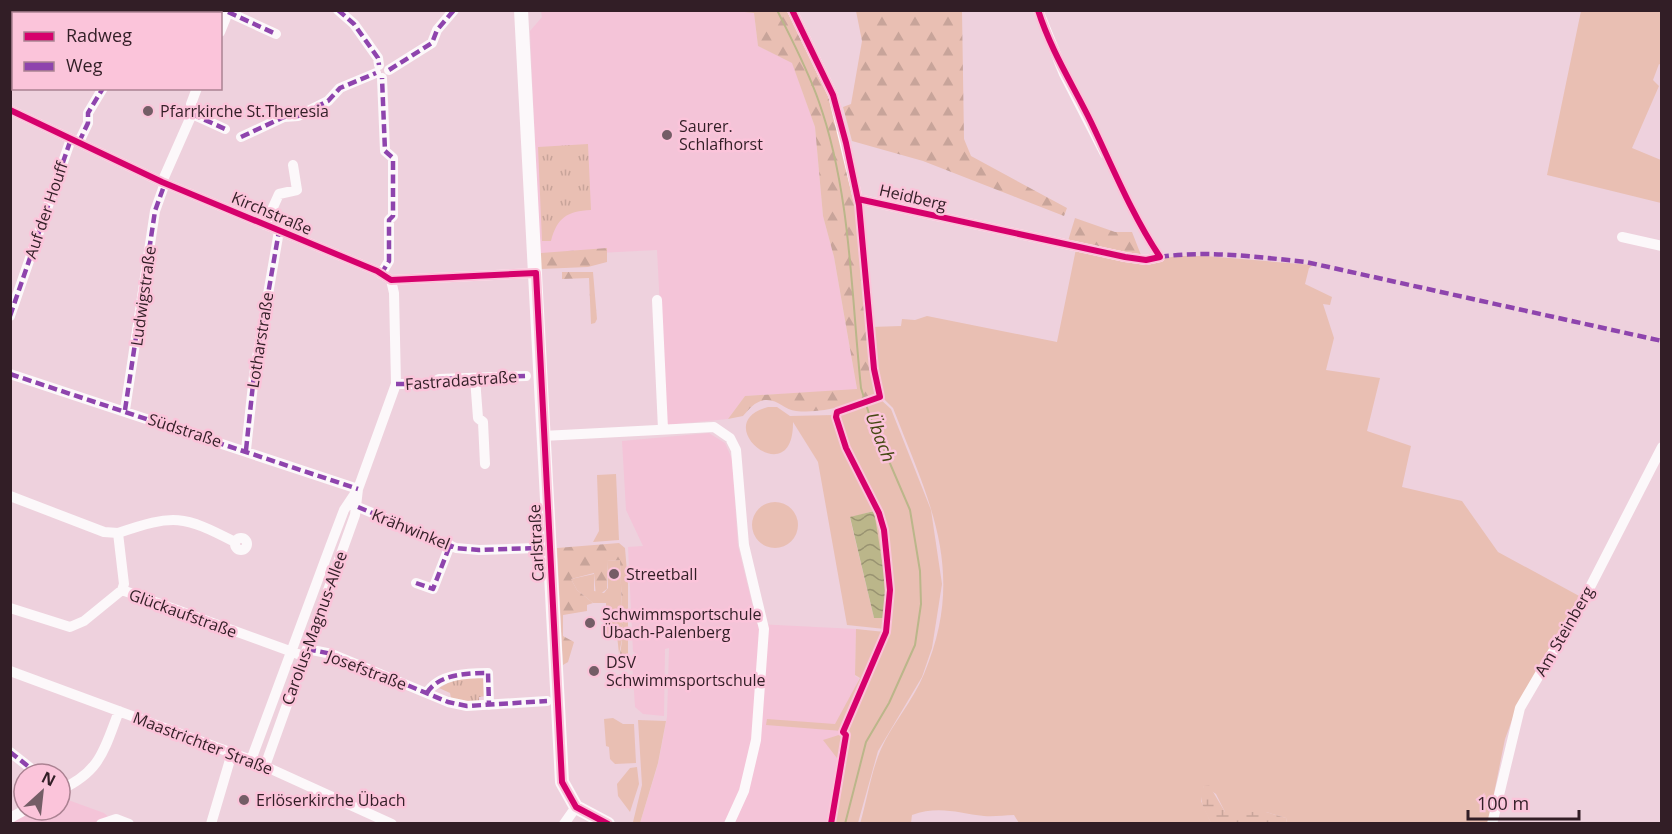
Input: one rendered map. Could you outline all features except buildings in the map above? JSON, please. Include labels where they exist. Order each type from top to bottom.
[{"type":"main road","name":"Carlstraße","points":[[521,10],[562,782],[576,807]]},
{"type":"main road","points":[[576,807],[608,824]]},
{"type":"street","name":"Carolus-Magnus-Allee","points":[[251,760],[344,510],[358,489],[396,384],[394,293],[386,277],[389,261],[389,220],[393,216],[393,159],[385,152],[381,71],[378,58],[354,24],[338,10]]},
{"type":"street","points":[[241,137],[284,117],[298,116],[328,101],[340,88],[417,55],[434,41],[436,30],[454,10]]},
{"type":"street","name":"Heidberg","points":[[792,10],[833,96],[858,199],[1125,257],[1146,260],[1160,257]]},
{"type":"street","points":[[1038,10],[1064,74],[1106,154]]},
{"type":"street","points":[[222,27],[228,11],[276,34]]},
{"type":"street","name":"Auf der Houff","points":[[10,316],[75,140],[88,123],[88,113],[102,90]]},
{"type":"street","name":"Ludwigstraße","points":[[125,410],[155,211],[164,182],[192,114],[191,104],[196,90]]},
{"type":"street","name":"Kirchstraße","points":[[10,111],[164,182],[386,277],[536,273]]},
{"type":"street","points":[[192,114],[225,129]]},
{"type":"street","points":[[265,225],[279,194],[297,190],[293,165]]},
{"type":"street","name":"Lotharstraße","points":[[246,450],[252,386],[279,231]]},
{"type":"street","points":[[1622,237],[1662,246]]},
{"type":"street","points":[[657,300],[663,429]]},
{"type":"street","name":"Südstraße","points":[[10,374],[125,410],[358,489]]},
{"type":"street","name":"Fastradastraße","points":[[396,384],[431,384],[439,379],[526,376]]},
{"type":"street","points":[[475,378],[478,418],[483,422],[485,464]]},
{"type":"street","points":[[543,436],[714,427],[730,438],[738,458],[744,545],[764,629],[756,740],[744,791],[729,824]]},
{"type":"street","name":"Am Steinberg","points":[[1492,824],[1509,745],[1520,708],[1586,595],[1662,447]]},
{"type":"street","name":"Carolus-Magnus-Allee","points":[[265,766],[358,507],[358,489]]},
{"type":"street","points":[[10,496],[104,532],[118,533],[167,519],[182,519],[235,542]]},
{"type":"street","name":"Krähwinkel","points":[[358,507],[450,545],[478,550],[536,548]]},
{"type":"street","name":"Glückaufstraße","points":[[118,533],[124,584],[122,590],[292,652],[305,653]]},
{"type":"street","points":[[416,583],[433,589],[450,545]]},
{"type":"street","points":[[10,608],[70,627],[84,621],[122,590]]},
{"type":"street","name":"Josefstraße","points":[[305,653],[332,654],[427,693],[468,706],[547,701]]},
{"type":"street","name":"Maastrichter Straße","points":[[10,671],[251,760],[392,824]]},
{"type":"street","name":"Josefstraße","points":[[427,693],[435,684],[456,675],[488,673],[489,705]]},
{"type":"street","points":[[72,783],[83,777],[98,763],[119,711]]},
{"type":"street","points":[[10,752],[23,762]]},
{"type":"street","points":[[211,824],[232,753]]},
{"type":"street","points":[[564,824],[576,807]]},
{"type":"street","points":[[101,824],[116,819],[129,824]]},
{"type":"shaded area","points":[[735,10],[754,13],[758,46],[792,62],[815,127],[823,216],[834,257],[857,390],[745,396],[728,419],[666,425],[657,250],[540,256],[530,31],[542,17],[541,11]]},
{"type":"shaded area","points":[[709,433],[725,443],[732,459],[738,546],[757,624],[856,629],[855,676],[859,678],[848,711],[830,823],[640,823],[658,764],[667,717],[669,648],[665,649],[664,716],[643,714],[635,707],[632,660],[636,661],[636,653],[633,652],[628,547],[643,546],[626,510],[622,441]]},
{"type":"shaded area","points":[[72,801],[104,813],[115,823],[11,824],[14,822],[72,822]]},
{"type":"green space","points":[[735,11],[789,11],[831,96],[856,195],[867,326],[873,375],[879,396],[838,407],[807,412],[792,410],[774,401],[765,400],[755,404],[743,416],[728,419],[745,396],[857,389],[834,257],[823,216],[815,127],[792,63],[758,46],[754,13]]},
{"type":"green space","points":[[856,11],[962,11],[964,139],[971,156],[1067,208],[1064,216],[923,161],[852,141],[843,107],[851,104],[862,41]]},
{"type":"green space","points":[[1581,11],[1661,11],[1661,65],[1659,64],[1653,80],[1659,86],[1632,148],[1661,160],[1661,203],[1547,175]]},
{"type":"green space","points":[[588,144],[591,210],[575,212],[564,217],[556,227],[551,241],[542,241],[538,147]]},
{"type":"green space","points":[[1075,218],[1115,232],[1132,232],[1141,255],[1125,254],[1068,241]]},
{"type":"green space","points":[[607,248],[607,262],[588,267],[541,269],[541,253]]},
{"type":"green space","points":[[1076,249],[1145,262],[1177,256],[1206,256],[1313,265],[1309,268],[1305,284],[1332,297],[1330,305],[1323,304],[1334,338],[1326,370],[1380,378],[1367,431],[1411,446],[1402,487],[1462,501],[1498,552],[1581,597],[1516,709],[1505,739],[1488,823],[1287,823],[1286,818],[1266,812],[1225,812],[1216,794],[1204,786],[1201,801],[1211,823],[1019,823],[1014,815],[984,816],[940,810],[912,815],[911,823],[860,824],[881,749],[924,674],[937,637],[942,603],[943,570],[938,538],[920,475],[893,408],[881,396],[871,327],[901,326],[902,319],[915,320],[927,316],[1057,342]]},
{"type":"green space","points":[[562,272],[593,272],[597,319],[595,323],[591,324],[589,278],[562,279]]},
{"type":"green space","points":[[880,399],[891,409],[931,510],[942,584],[932,648],[922,677],[878,751],[858,823],[830,823],[840,762],[823,740],[845,733],[887,633],[891,590],[887,539],[880,513],[841,432],[837,417],[843,410]]},
{"type":"green space","points":[[768,407],[777,407],[790,416],[834,415],[835,427],[878,514],[886,556],[888,586],[885,629],[847,625],[818,462],[793,422],[790,443],[781,453],[769,454],[758,448],[749,438],[746,426],[751,415]],"holes":[[[873,511],[884,573],[885,618],[874,618],[850,518]]]},
{"type":"green space","points":[[616,474],[619,540],[593,542],[599,531],[597,475]]},
{"type":"green space","points":[[775,502],[791,509],[798,525],[791,541],[775,548],[759,541],[752,525],[759,509]]},
{"type":"green space","points":[[619,543],[625,548],[628,584],[628,661],[619,661],[623,634],[620,560],[607,561],[607,589],[596,597],[594,573],[571,579],[577,590],[593,603],[587,605],[587,611],[563,615],[563,636],[574,642],[568,662],[563,665],[557,548]]},
{"type":"green space","points":[[620,560],[623,634],[619,654],[617,635],[606,635],[606,603],[593,603],[577,590],[571,579],[594,574],[594,591],[604,593],[608,588],[607,561]]},
{"type":"green space","points":[[856,629],[885,632],[842,731],[766,725],[767,719],[835,724],[860,678],[855,675]]},
{"type":"green space","points":[[485,677],[487,696],[479,697],[479,702],[463,702],[451,698],[450,693],[439,688],[455,679]]},
{"type":"green space","points":[[613,718],[623,724],[634,724],[636,763],[615,764],[610,759],[609,747],[606,746],[604,719]]},
{"type":"green space","points":[[638,720],[666,721],[658,763],[640,823],[633,822],[642,785]]},
{"type":"green space","points":[[637,767],[639,784],[630,812],[618,796],[617,784],[630,768]]},
{"type":"green space","points":[[1209,785],[1225,812],[1266,812],[1286,818],[1287,823],[1211,823],[1201,796],[1204,786]]},
{"type":"water","points":[[874,511],[884,573],[886,618],[874,618],[850,517]]},
{"type":"waterway","name":"Übach","points":[[777,10],[810,78],[830,137],[844,207],[861,388],[870,417],[910,510],[920,571],[921,604],[915,645],[889,703],[866,742],[845,824]]},
{"type":"marked path","points":[[338,10],[354,24],[378,58],[379,65]]},
{"type":"marked path","points":[[389,70],[432,43],[437,30],[454,10]]},
{"type":"marked path","points":[[228,12],[276,34]]},
{"type":"marked path","points":[[241,137],[284,117],[298,116],[328,101],[340,88],[376,73]]},
{"type":"marked path","points":[[381,274],[389,261],[389,220],[393,216],[393,158],[385,151],[382,78]]},
{"type":"marked path","points":[[79,142],[88,123],[88,113],[102,90]]},
{"type":"marked path","points":[[192,114],[225,129]]},
{"type":"marked path","points":[[10,316],[71,139]]},
{"type":"marked path","points":[[125,410],[155,211],[165,183]]},
{"type":"marked path","points":[[246,450],[254,375],[279,231]]},
{"type":"marked path","points":[[1160,257],[1214,254],[1306,262],[1662,341]]},
{"type":"marked path","points":[[10,374],[358,489]]},
{"type":"marked path","points":[[396,384],[431,384],[439,379],[526,376]]},
{"type":"marked path","points":[[358,507],[456,548],[479,550],[536,548]]},
{"type":"marked path","points":[[416,583],[433,589],[450,545]]},
{"type":"marked path","points":[[307,649],[332,654],[448,702],[467,706],[547,701]]},
{"type":"marked path","points":[[427,693],[438,682],[446,678],[463,674],[488,673],[489,705]]},
{"type":"marked path","points":[[10,752],[23,762]]},
{"type":"cycle path","points":[[792,10],[833,95],[859,205],[874,369],[880,397],[837,412],[836,417],[846,448],[879,513],[884,530],[890,590],[886,632],[843,732],[846,735],[831,824]]},
{"type":"cycle path","points":[[858,199],[1125,257],[1146,260],[1160,257],[1123,191],[1056,54],[1038,10]]},
{"type":"cycle path","points":[[10,110],[162,182],[377,271],[391,280],[536,273],[562,782],[576,807],[608,824]]},
{"type":"place","name":"Pfarrkirche St.Theresia","points":[[148,111]]},
{"type":"place","name":"Saurer. Schlafhorst","points":[[667,135]]},
{"type":"place","name":"Streetball","points":[[614,574]]},
{"type":"place","name":"Schwimmsportschule Übach-Palenberg","points":[[590,623]]},
{"type":"place","name":"DSV Schwimmsportschule","points":[[594,671]]},
{"type":"place","name":"Erlöserkirche Übach","points":[[244,800]]}]
